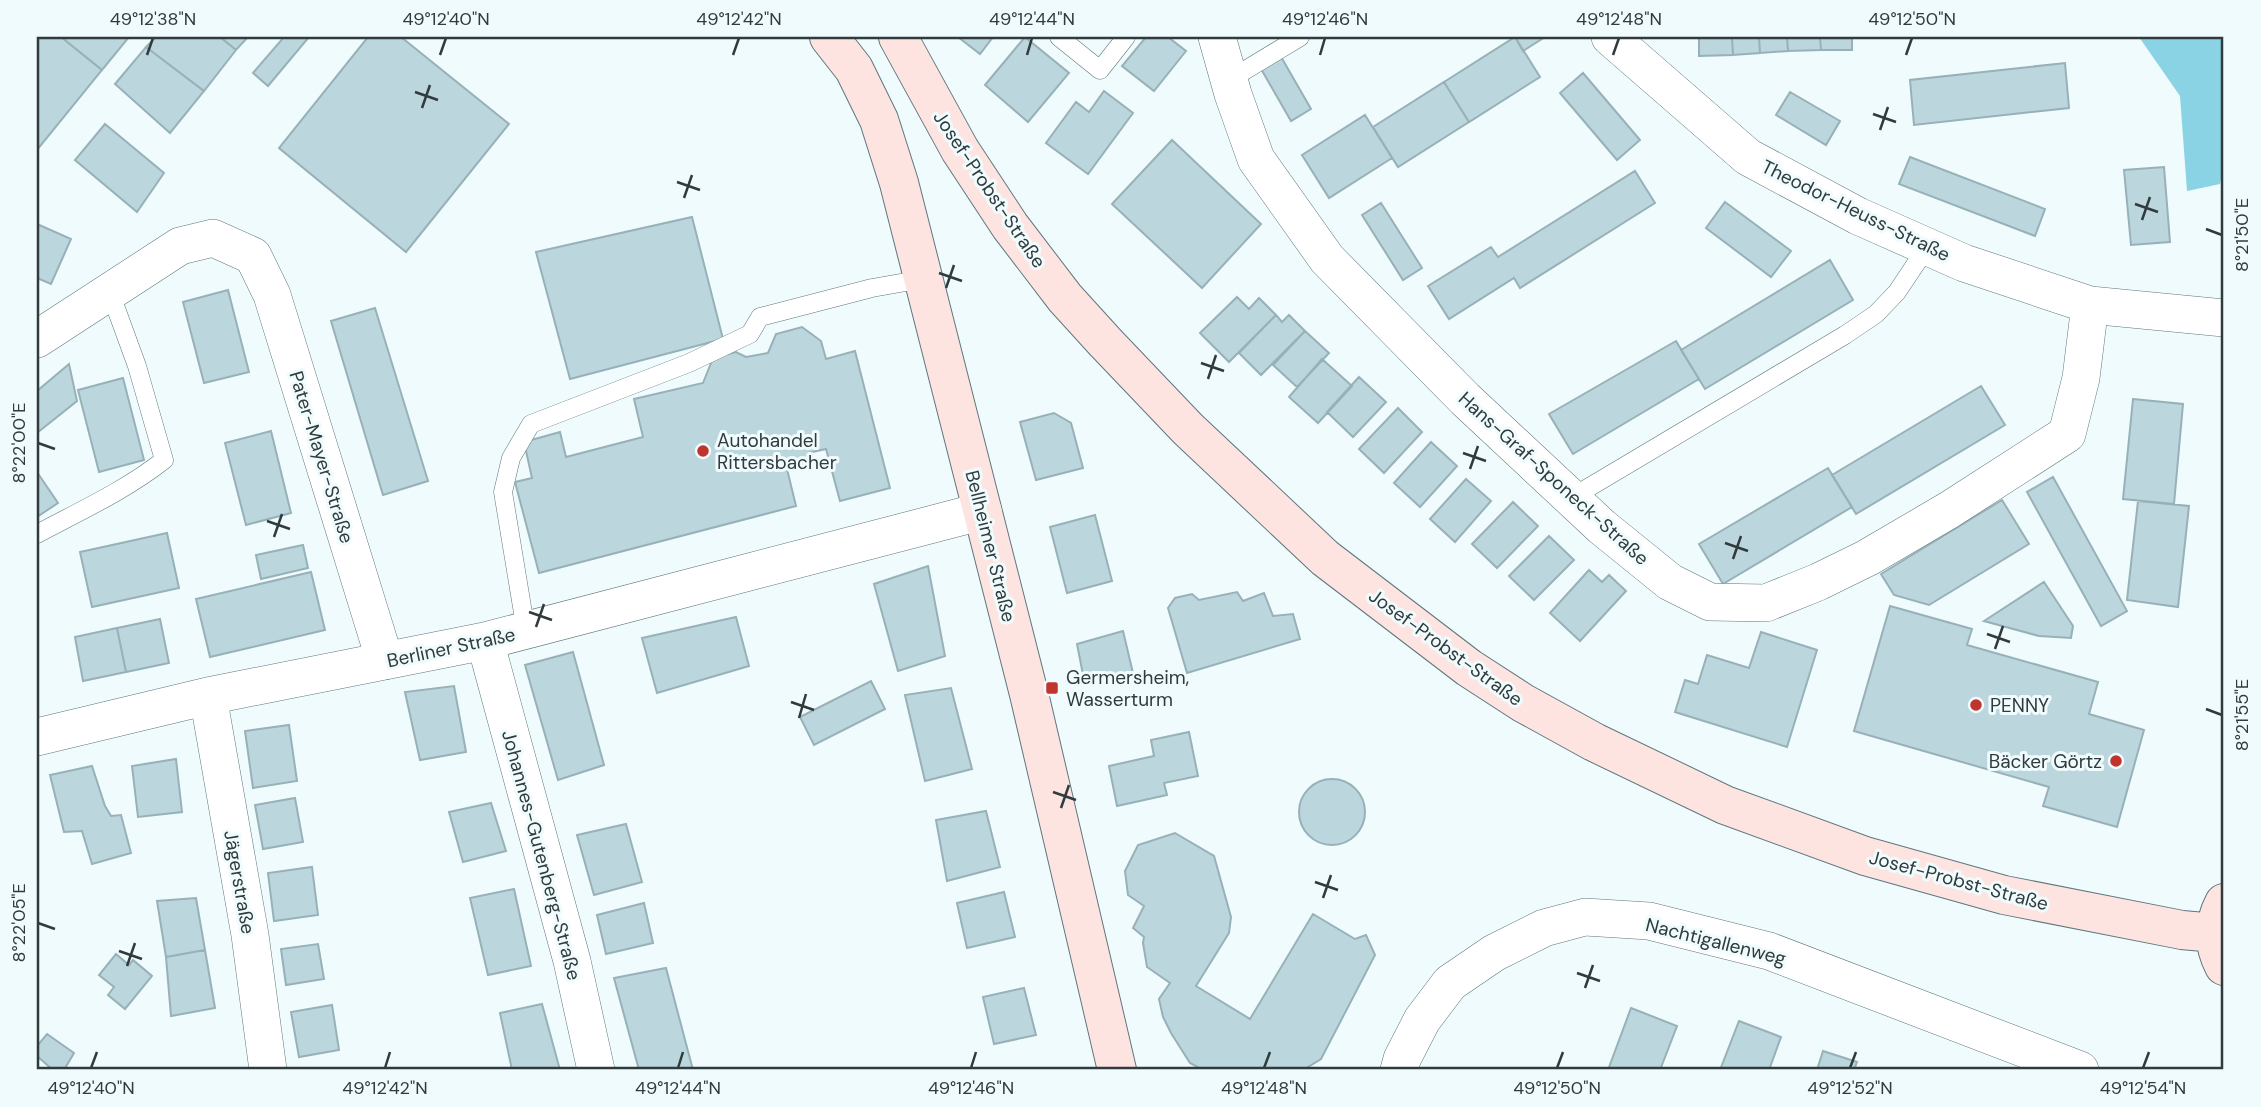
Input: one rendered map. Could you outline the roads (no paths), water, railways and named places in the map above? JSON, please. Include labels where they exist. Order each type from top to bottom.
[{"type":"main road","name":"Bellheimer Straße","points":[[828,37],[854,69],[879,120],[899,183],[983,511],[1117,1070]]},
{"type":"main road","name":"Josef-Probst-Straße","points":[[898,37],[946,127],[1010,226],[1065,298],[1188,429],[1305,540],[1469,668],[1523,703],[1594,742],[1725,805],[1865,856],[2004,895],[2182,930],[2221,934]]},
{"type":"street","name":"Hans-Graf-Sponeck-Straße","points":[[1217,37],[1256,159],[1327,259],[1465,398],[1602,527],[1670,582],[1710,602],[1766,603],[1818,582],[1867,558],[1950,510],[2067,433],[2081,378],[2090,305]]},
{"type":"street","name":"Theodor-Heuss-Straße","points":[[1610,37],[1748,157],[1858,216],[1964,263],[2090,305],[2224,318]]},
{"type":"street","name":"Pater-Mayer-Straße","points":[[110,292],[180,246],[213,238],[254,256],[272,295],[385,661]]},
{"type":"street","points":[[38,336],[110,292]]},
{"type":"street","name":"Berliner Straße","points":[[37,737],[208,695],[485,641],[983,511]]},
{"type":"street","name":"Johannes-Gutenberg-Straße","points":[[485,641],[572,961],[596,1070]]},
{"type":"street","name":"Jägerstraße","points":[[208,695],[250,935],[268,1070]]},
{"type":"street","name":"Nachtigallenweg","points":[[1399,1070],[1422,1020],[1450,983],[1494,953],[1544,928],[1586,917],[1648,921],[1769,951],[2080,1070]]},
{"type":"lane","points":[[1059,37],[1100,70],[1126,37]]},
{"type":"lane","points":[[1229,80],[1300,37]]},
{"type":"lane","points":[[1572,498],[1876,314],[1897,292],[1927,247]]},
{"type":"lane","points":[[526,631],[503,492],[512,458],[531,424],[689,363],[750,334],[760,317],[872,288],[923,279]]},
{"type":"lane","points":[[37,534],[122,489],[164,460],[137,366],[110,292]]},
{"type":"place","name":"Autohandel Rittersbacher","points":[[703,451]]},
{"type":"place","name":"Germersheim, Wasserturm","points":[[1052,688]]},
{"type":"place","name":"PENNY","points":[[1976,705]]},
{"type":"place","name":"Bäcker Görtz","points":[[2116,761]]}]
